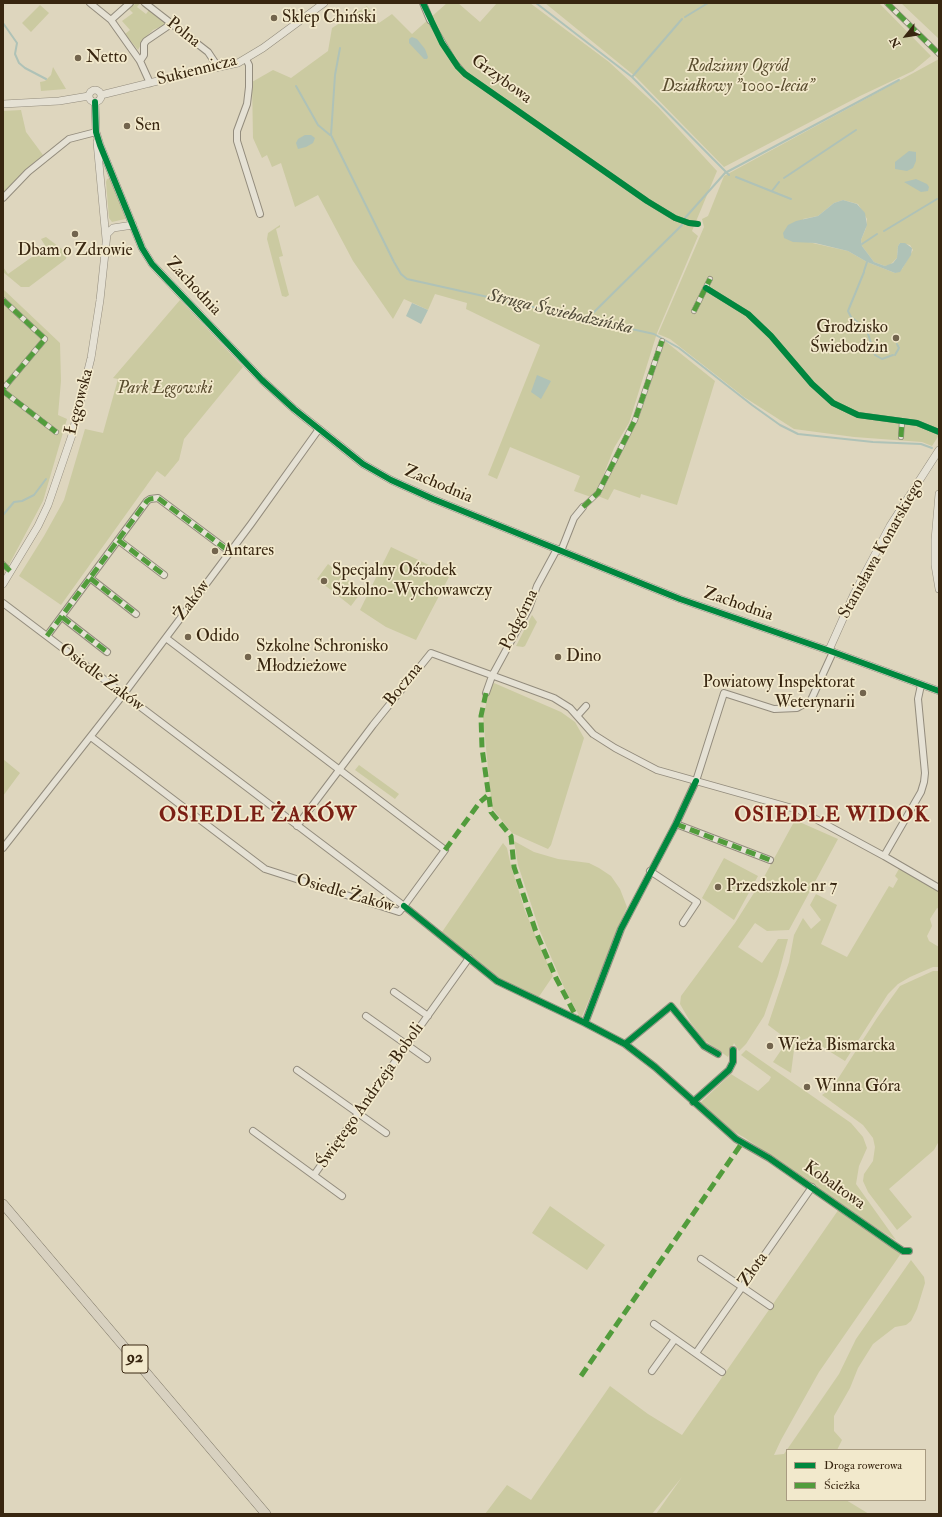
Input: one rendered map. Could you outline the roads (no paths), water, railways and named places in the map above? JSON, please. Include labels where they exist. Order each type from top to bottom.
[{"type":"main road","name":"92","points":[[3,1204],[266,1514]]},
{"type":"street","points":[[90,3],[111,20],[140,61],[150,83]]},
{"type":"street","points":[[111,20],[130,3]]},
{"type":"street","name":"Polna","points":[[145,3],[208,52],[218,67]]},
{"type":"street","name":"Sukiennicza","points":[[102,95],[234,64],[246,59],[324,3]]},
{"type":"street","name":"Grzybowa","points":[[423,3],[442,43],[461,71],[618,182],[670,216],[689,223],[698,224]]},
{"type":"street","points":[[887,3],[939,54]]},
{"type":"street","points":[[140,61],[144,55],[144,44],[146,41],[171,24]]},
{"type":"street","points":[[246,59],[249,65],[249,87],[247,104],[237,131],[237,141],[260,214]]},
{"type":"street","points":[[3,104],[59,101],[89,96],[94,89],[99,91],[102,95],[100,100],[95,102],[90,100],[89,96]]},
{"type":"street","name":"Zachodnia","points":[[95,102],[96,132],[106,243]]},
{"type":"street","points":[[3,198],[28,172],[69,139],[96,132]]},
{"type":"street","name":"Zachodnia","points":[[96,132],[142,248],[152,264],[262,380],[319,429],[363,464],[391,480],[433,499],[702,608],[831,651],[939,691]]},
{"type":"street","name":"Łęgowska","points":[[3,584],[38,526],[48,505],[74,428],[88,377],[94,346],[107,234],[111,230],[133,225]]},
{"type":"street","points":[[694,312],[710,279]]},
{"type":"street","points":[[706,288],[748,314],[756,321],[812,384],[830,400],[858,415],[917,423],[939,432]]},
{"type":"street","points":[[3,300],[45,339],[3,390],[56,432]]},
{"type":"street","points":[[583,507],[598,493],[635,420],[662,341]]},
{"type":"street","points":[[901,437],[902,421]]},
{"type":"street","name":"Żaków","points":[[3,848],[63,769],[91,737],[166,638],[319,429]]},
{"type":"street","name":"Stanisława Konarskiego","points":[[831,651],[854,594],[890,526],[939,450]]},
{"type":"street","points":[[939,494],[935,540],[935,565],[939,590]]},
{"type":"street","points":[[47,636],[147,501],[158,498],[230,552]]},
{"type":"street","name":"Podgórna","points":[[486,693],[492,676],[529,608],[537,586],[559,550],[574,518],[583,507]]},
{"type":"street","points":[[118,540],[164,575]]},
{"type":"street","points":[[3,564],[10,572]]},
{"type":"street","points":[[90,578],[136,614]]},
{"type":"street","name":"Osiedle Żaków","points":[[3,603],[404,906],[399,912],[265,868],[91,737]]},
{"type":"street","points":[[62,617],[107,652]]},
{"type":"street","points":[[166,638],[445,850],[404,906]]},
{"type":"street","points":[[585,1023],[621,929],[650,871],[676,824],[696,781],[724,693],[774,709],[797,708],[811,700],[831,651]]},
{"type":"street","name":"Boczna","points":[[339,770],[431,653],[492,676]]},
{"type":"street","points":[[492,676],[554,698],[564,704],[593,734],[658,770],[798,810],[884,856],[939,888]]},
{"type":"street","points":[[884,856],[921,792],[924,782],[925,773],[918,699],[922,685]]},
{"type":"street","points":[[577,716],[586,706]]},
{"type":"street","points":[[297,826],[339,770]]},
{"type":"street","points":[[676,824],[770,860]]},
{"type":"street","points":[[650,871],[697,902],[683,923]]},
{"type":"street","name":"Kobaltowa","points":[[404,906],[497,981],[625,1044],[657,1066],[681,1088],[693,1102],[742,1143],[769,1158],[903,1251],[909,1251]]},
{"type":"street","name":"Świętego Andrzeja Boboli","points":[[314,1175],[469,958]]},
{"type":"street","name":"Świętego Andrzeja Boboli","points":[[394,992],[428,1016]]},
{"type":"street","points":[[625,1044],[671,1006],[682,1024],[702,1047],[718,1054]]},
{"type":"street","points":[[366,1016],[427,1059]]},
{"type":"street","points":[[693,1102],[729,1070],[733,1062],[733,1050]]},
{"type":"street","points":[[297,1070],[386,1133]]},
{"type":"street","points":[[253,1131],[342,1196]]},
{"type":"street","name":"Złota","points":[[696,1353],[812,1187]]},
{"type":"street","points":[[701,1259],[770,1306]]},
{"type":"street","points":[[654,1324],[722,1372]]},
{"type":"street","points":[[652,1371],[675,1339]]},
{"type":"waterway","points":[[536,3],[632,77]]},
{"type":"waterway","points":[[685,17],[708,3]]},
{"type":"waterway","points":[[682,19],[632,77],[729,175]]},
{"type":"waterway","points":[[3,23],[17,43],[15,54],[19,63],[25,68],[46,79]]},
{"type":"waterway","name":"Struga Świebodzińska","points":[[340,48],[335,75],[331,135],[394,262],[401,274],[407,279],[654,334],[679,348],[780,425],[798,434],[873,442],[921,444],[932,448]]},
{"type":"waterway","points":[[685,218],[725,173],[899,80]]},
{"type":"waterway","points":[[296,86],[318,125],[330,135]]},
{"type":"waterway","points":[[784,178],[856,130]]},
{"type":"waterway","points":[[736,177],[791,199]]},
{"type":"waterway","points":[[772,191],[779,182]]},
{"type":"waterway","points":[[884,231],[937,199]]},
{"type":"waterway","points":[[588,318],[682,225]]},
{"type":"waterway","points":[[862,244],[877,234]]},
{"type":"waterway","points":[[864,271],[867,262]]},
{"type":"waterway","points":[[864,272],[848,311],[851,317],[865,328]]},
{"type":"waterway","points":[[867,331],[875,355],[882,359],[893,355]]},
{"type":"waterway","points":[[895,355],[899,348],[897,344]]},
{"type":"waterway","points":[[3,515],[14,502],[22,501],[34,495],[46,479]]},
{"type":"place","name":"Sklep Chiński","points":[[274,18]]},
{"type":"place","name":"Netto","points":[[78,58]]},
{"type":"place","name":"Sen","points":[[127,126]]},
{"type":"place","name":"Dbam o Zdrowie","points":[[75,234]]},
{"type":"place","name":"Grodzisko Świebodzin","points":[[896,338]]},
{"type":"place","name":"Antares","points":[[215,551]]},
{"type":"place","name":"Specjalny Ośrodek Szkolno-Wychowawczy","points":[[324,581]]},
{"type":"place","name":"Odido","points":[[188,637]]},
{"type":"place","name":"Szkolne Schronisko Młodzieżowe","points":[[248,657]]},
{"type":"place","name":"Dino","points":[[558,657]]},
{"type":"place","name":"Powiatowy Inspektorat Weterynarii","points":[[863,693]]},
{"type":"place","name":"Przedszkole nr 7","points":[[718,887]]},
{"type":"place","name":"Wieża Bismarcka","points":[[770,1046]]},
{"type":"place","name":"Winna Góra","points":[[807,1087]]},
{"type":"district","name":"OSIEDLE ŻAKÓW","points":[[258,816]]},
{"type":"district","name":"OSIEDLE WIDOK","points":[[832,816]]},
{"type":"park label","name":"Rodzinny Ogród Działkowy \"1000-lecia\"","points":[[738,77]]},
{"type":"park label","name":"Park Łęgowski","points":[[165,389]]}]
